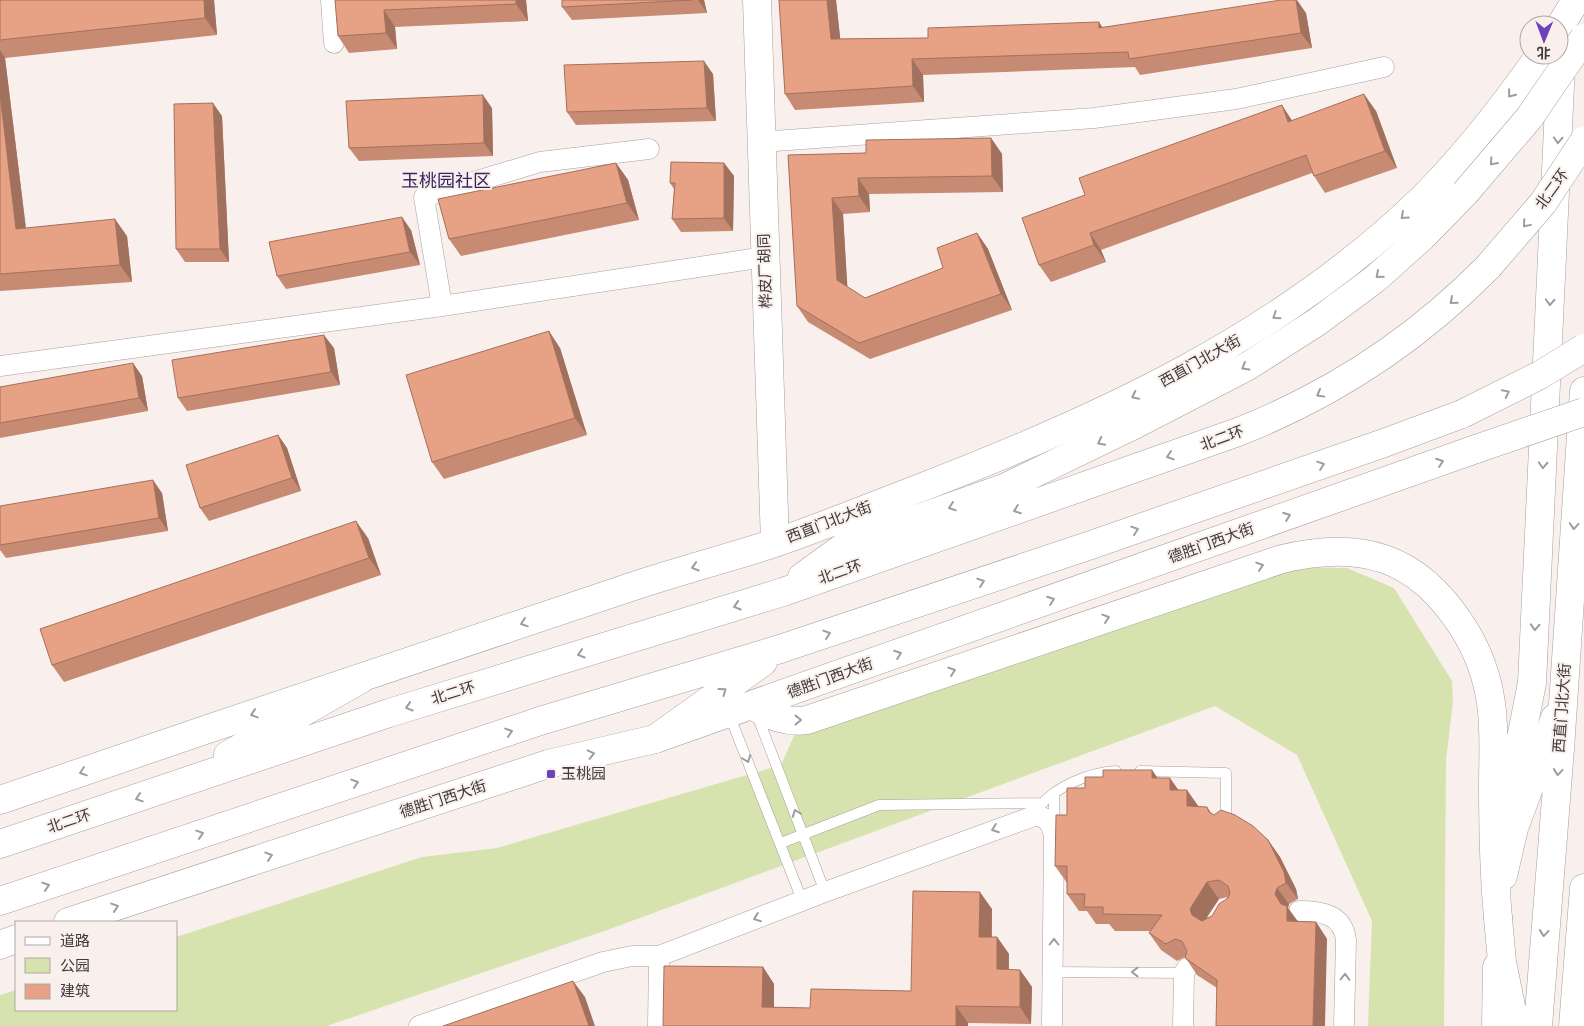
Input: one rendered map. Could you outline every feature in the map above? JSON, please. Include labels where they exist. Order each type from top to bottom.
[{"type":"main road","name":"桦皮厂胡同","points":[[757,0],[760,142],[775,543]]},
{"type":"main road","points":[[783,592],[824,560],[850,543],[1004,488],[1130,428],[1248,366],[1317,322],[1376,278],[1422,237],[1465,193],[1529,118],[1584,38]]},
{"type":"main road","name":"西直门北大街","points":[[775,543],[1020,449],[1147,390],[1249,333],[1335,274],[1420,201],[1474,141],[1532,65]]},
{"type":"main road","points":[[1496,1026],[1498,918],[1503,876],[1505,823],[1532,683],[1564,65]]},
{"type":"main road","name":"北二环","points":[[0,844],[389,713],[783,592],[1184,452],[1276,416],[1336,386],[1390,350],[1436,315],[1488,267],[1543,202],[1584,141]]},
{"type":"main road","points":[[0,901],[540,721],[780,649],[1100,542],[1384,443],[1462,414],[1540,375],[1584,348]]},
{"type":"main road","name":"西直门北大街","points":[[1538,1026],[1564,688],[1584,390]]},
{"type":"main road","name":"德胜门西大街","points":[[71,921],[548,764],[655,740],[1584,412]]},
{"type":"main road","points":[[0,800],[628,588],[775,543]]},
{"type":"main road","points":[[741,710],[792,721],[807,720],[1276,561],[1322,552],[1376,556],[1405,567],[1429,585],[1457,618],[1481,662],[1491,704],[1493,852],[1502,962],[1515,1026]]},
{"type":"main road","points":[[655,740],[780,649]]},
{"type":"main road","points":[[172,787],[361,679]]},
{"type":"main road","points":[[1503,876],[1516,820],[1560,707],[1564,688]]},
{"type":"main road","points":[[1573,1026],[1584,888]]},
{"type":"main road","points":[[0,945],[15,939]]},
{"type":"street","points":[[330,0],[334,43]]},
{"type":"street","points":[[760,142],[1094,118],[1236,99],[1384,68]]},
{"type":"street","points":[[442,306],[424,196],[540,162],[648,149]]},
{"type":"street","points":[[0,366],[442,306],[765,257]]},
{"type":"street","points":[[419,1026],[603,962],[628,957],[659,956],[802,900],[1024,819],[1038,816],[1046,819],[1052,827],[1054,841],[1052,1026]]},
{"type":"street","points":[[1299,911],[1326,913],[1336,919],[1343,929],[1346,940],[1344,1026]]},
{"type":"street","points":[[658,1026],[659,956]]},
{"type":"street","points":[[1183,1026],[1185,970]]},
{"type":"lane","points":[[741,710],[804,834],[825,892]]},
{"type":"lane","points":[[741,710],[780,843],[802,900]]},
{"type":"lane","points":[[1024,819],[1031,815],[1054,793],[1085,778],[1111,771],[1226,773],[1226,825]]},
{"type":"lane","points":[[1054,793],[1054,841]]},
{"type":"lane","points":[[780,843],[880,804],[1043,803]]},
{"type":"lane","points":[[1053,972],[1185,970]]},
{"type":"green space","points":[[1291,567],[1347,568],[1394,588],[1452,681],[1453,702],[1446,760],[1444,1026],[1368,1026],[1372,921],[1297,755],[1215,706],[610,929],[327,1026],[0,1026],[0,995],[15,990],[15,1011],[178,1011],[178,936],[422,857],[497,848],[781,765],[797,729]]},
{"type":"building","points":[[0,0],[204,0],[205,18],[0,40]]},
{"type":"building","points":[[335,0],[516,0],[516,4],[384,10],[386,33],[338,36]]},
{"type":"building","points":[[562,0],[692,0],[562,7]]},
{"type":"building","points":[[779,0],[827,0],[831,39],[928,38],[928,28],[1099,22],[1099,28],[1281,0],[1296,0],[1301,33],[1129,59],[1128,52],[912,59],[913,86],[785,94]]},
{"type":"building","points":[[704,61],[707,108],[567,112],[564,65]]},
{"type":"building","points":[[0,94],[16,229],[115,219],[120,265],[0,274]]},
{"type":"building","points":[[1364,94],[1385,151],[1314,176],[1306,155],[1090,233],[1094,245],[1039,265],[1022,218],[1085,195],[1079,178],[1282,105],[1288,122]]},
{"type":"building","points":[[483,95],[484,143],[349,148],[346,101]]},
{"type":"building","points":[[213,103],[220,249],[176,249],[174,104]]},
{"type":"building","points":[[991,138],[992,176],[858,178],[859,196],[832,198],[837,280],[865,298],[943,268],[937,248],[977,233],[1001,294],[859,343],[797,306],[788,155],[866,153],[866,140]]},
{"type":"building","points":[[671,162],[724,163],[724,218],[672,219],[675,183],[670,183]]},
{"type":"building","points":[[616,163],[627,203],[449,239],[438,199]]},
{"type":"building","points":[[402,217],[410,252],[277,276],[269,242]]},
{"type":"building","points":[[549,331],[575,418],[432,462],[406,375]]},
{"type":"building","points":[[324,335],[331,372],[178,398],[172,360]]},
{"type":"building","points":[[133,363],[139,398],[0,423],[0,387]]},
{"type":"building","points":[[278,435],[292,478],[200,508],[186,465]]},
{"type":"building","points":[[153,480],[159,518],[0,545],[0,506]]},
{"type":"building","points":[[356,521],[369,558],[52,665],[40,629]]},
{"type":"building","points":[[1103,770],[1152,770],[1152,778],[1170,778],[1170,790],[1187,790],[1187,806],[1207,807],[1209,812],[1214,815],[1221,810],[1235,815],[1253,826],[1268,840],[1284,872],[1286,883],[1277,888],[1275,894],[1281,904],[1287,906],[1287,921],[1316,922],[1313,1026],[1216,1026],[1217,980],[1185,958],[1187,951],[1182,941],[1175,939],[1166,944],[1149,933],[1162,915],[1103,914],[1103,907],[1084,907],[1085,894],[1067,894],[1067,866],[1055,866],[1056,815],[1067,815],[1067,788],[1085,788],[1085,777],[1103,777]],"holes":[[[1219,880],[1228,886],[1230,893],[1228,898],[1219,904],[1212,916],[1202,921],[1192,915],[1190,909],[1207,882]]]},
{"type":"building","points":[[913,891],[980,892],[979,937],[997,937],[997,969],[1020,970],[1020,1007],[956,1006],[956,1026],[663,1026],[664,966],[763,967],[762,1007],[810,1008],[811,989],[911,991]]},
{"type":"building","points":[[573,981],[589,1026],[443,1026]]},
{"type":"place","name":"玉桃园","points":[[551,774]]},
{"type":"district","name":"玉桃园社区","points":[[446,181]]}]
